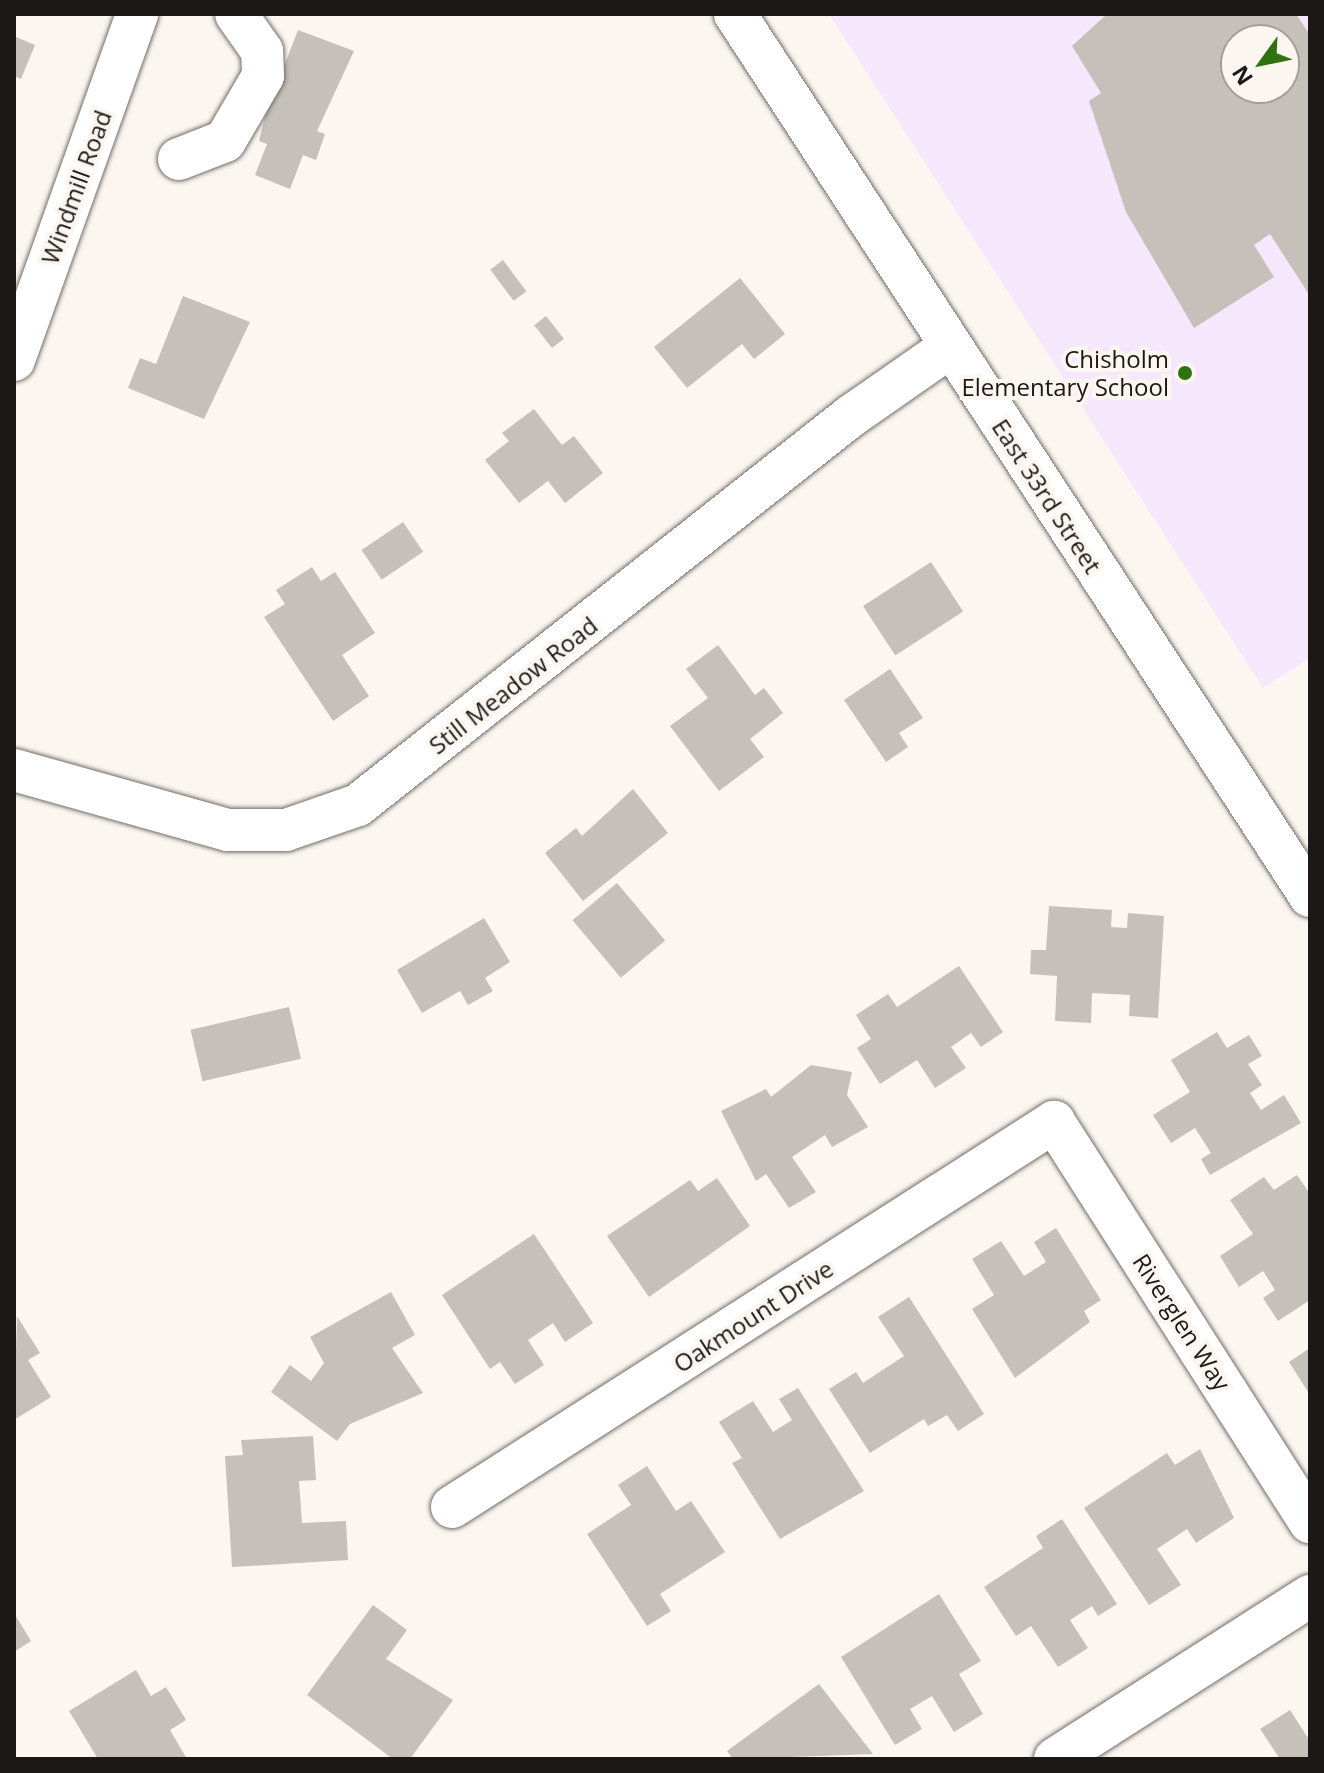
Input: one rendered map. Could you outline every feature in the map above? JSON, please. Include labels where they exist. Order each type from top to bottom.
[{"type":"street","name":"Windmill Road","points":[[14,360],[137,14]]},
{"type":"street","points":[[179,159],[225,141],[263,76],[262,51],[236,14]]},
{"type":"street","name":"East 33rd Street","points":[[735,14],[1310,896]]},
{"type":"street","name":"Still Meadow Road","points":[[14,770],[228,830],[286,830],[358,805],[851,416],[950,347]]},
{"type":"street","name":"Oakmount Drive","points":[[452,1507],[1054,1122]]},
{"type":"street","name":"Riverglen Way","points":[[1054,1122],[1310,1522]]},
{"type":"street","points":[[1055,1759],[1310,1596]]},
{"type":"shaded area","name":"Chisholm Elementary School","points":[[829,14],[1310,14],[1310,658],[1263,688]]},
{"type":"building","points":[[1107,14],[1296,14],[1310,35],[1310,296],[1270,234],[1254,245],[1274,277],[1194,328],[1126,212],[1089,101],[1101,93],[1072,46]]},
{"type":"building","points":[[298,30],[354,51],[317,131],[325,134],[316,160],[303,155],[290,189],[255,175],[267,144],[259,141],[265,116]]},
{"type":"building","points":[[14,36],[35,45],[21,79],[14,76]]},
{"type":"building","points":[[503,260],[526,291],[514,301],[490,270]]},
{"type":"building","points":[[740,278],[785,334],[754,359],[742,344],[687,388],[654,347]]},
{"type":"building","points":[[183,296],[250,322],[204,419],[128,388],[140,358],[156,364]]},
{"type":"building","points":[[546,316],[564,339],[552,348],[534,325]]},
{"type":"building","points":[[534,409],[562,445],[574,436],[603,473],[565,503],[548,481],[519,503],[485,460],[509,441],[502,433]]},
{"type":"building","points":[[403,522],[423,552],[382,580],[362,550]]},
{"type":"building","points":[[931,562],[963,611],[895,656],[863,606]]},
{"type":"building","points":[[312,567],[321,581],[335,572],[375,633],[342,655],[369,696],[333,721],[264,617],[285,604],[276,590]]},
{"type":"building","points":[[718,645],[755,695],[764,688],[783,713],[750,739],[764,757],[719,791],[670,726],[708,698],[686,669]]},
{"type":"building","points":[[890,669],[923,718],[899,733],[908,747],[886,762],[844,700]]},
{"type":"building","points":[[633,789],[668,833],[583,901],[545,853],[576,828],[582,836]]},
{"type":"building","points":[[617,883],[665,940],[621,978],[573,920]]},
{"type":"building","points":[[1049,906],[1112,910],[1111,927],[1127,928],[1128,913],[1164,916],[1158,1018],[1129,1016],[1130,995],[1092,993],[1091,1023],[1055,1021],[1057,976],[1030,974],[1031,950],[1046,950]]},
{"type":"building","points":[[484,918],[510,962],[485,978],[493,991],[468,1005],[460,991],[422,1013],[397,970]]},
{"type":"building","points":[[959,966],[1003,1032],[981,1047],[971,1033],[951,1047],[966,1068],[935,1088],[917,1060],[880,1084],[857,1048],[871,1039],[856,1015],[888,994],[897,1007]]},
{"type":"building","points":[[289,1007],[301,1059],[203,1081],[191,1030]]},
{"type":"building","points":[[1217,1032],[1227,1048],[1249,1035],[1262,1056],[1248,1064],[1262,1085],[1250,1093],[1261,1110],[1284,1095],[1301,1123],[1210,1175],[1201,1159],[1211,1153],[1195,1128],[1171,1143],[1153,1115],[1190,1092],[1171,1060]]},
{"type":"building","points":[[811,1065],[852,1072],[847,1095],[868,1127],[832,1147],[825,1135],[792,1157],[816,1192],[789,1208],[766,1174],[756,1181],[721,1111],[766,1089],[771,1097]]},
{"type":"building","points":[[1297,1175],[1310,1194],[1310,1300],[1278,1321],[1263,1298],[1275,1290],[1263,1271],[1239,1287],[1220,1256],[1253,1234],[1230,1200],[1264,1177],[1274,1190]]},
{"type":"building","points":[[717,1178],[750,1226],[649,1297],[607,1236],[690,1180],[698,1191]]},
{"type":"building","points":[[1056,1228],[1101,1300],[1084,1311],[1090,1322],[1015,1378],[972,1309],[994,1295],[972,1259],[1001,1241],[1024,1276],[1046,1262],[1034,1242]]},
{"type":"building","points":[[534,1234],[593,1323],[565,1342],[553,1323],[528,1340],[544,1365],[515,1384],[500,1362],[490,1369],[442,1295]]},
{"type":"building","points":[[391,1292],[415,1335],[392,1348],[423,1393],[350,1424],[337,1441],[271,1392],[290,1365],[311,1381],[324,1363],[310,1337]]},
{"type":"building","points":[[909,1297],[984,1414],[958,1431],[947,1415],[928,1426],[924,1419],[870,1453],[829,1389],[856,1372],[863,1383],[904,1356],[878,1317]]},
{"type":"building","points":[[17,1316],[40,1353],[28,1360],[51,1397],[14,1420]]},
{"type":"building","points":[[1310,1348],[1310,1395],[1289,1362]]},
{"type":"building","points":[[798,1388],[864,1491],[780,1539],[732,1463],[742,1458],[719,1422],[753,1401],[773,1432],[792,1420],[779,1399]]},
{"type":"building","points":[[313,1436],[316,1480],[299,1481],[302,1523],[346,1521],[348,1560],[232,1567],[225,1456],[243,1455],[241,1440]]},
{"type":"building","points":[[1200,1449],[1234,1518],[1196,1543],[1187,1529],[1157,1549],[1181,1585],[1149,1605],[1084,1508],[1167,1453],[1175,1465]]},
{"type":"building","points":[[647,1466],[676,1511],[691,1501],[725,1552],[660,1594],[671,1611],[647,1626],[587,1534],[631,1505],[618,1485]]},
{"type":"building","points":[[1062,1519],[1117,1604],[1098,1616],[1092,1606],[1070,1620],[1088,1648],[1058,1667],[1031,1626],[1016,1636],[984,1587],[1043,1548],[1036,1536]]},
{"type":"building","points":[[939,1594],[981,1661],[959,1674],[983,1714],[954,1732],[932,1696],[910,1709],[922,1729],[895,1745],[841,1657]]},
{"type":"building","points":[[373,1605],[407,1630],[386,1659],[453,1700],[410,1759],[393,1759],[307,1695]]},
{"type":"building","points":[[14,1613],[31,1641],[14,1652]]},
{"type":"building","points":[[136,1670],[151,1696],[166,1687],[186,1720],[170,1730],[187,1759],[98,1759],[69,1711]]},
{"type":"building","points":[[819,1684],[873,1754],[733,1759],[727,1751]]},
{"type":"building","points":[[1290,1710],[1310,1741],[1310,1759],[1280,1759],[1260,1729]]},
{"type":"place","name":"Chisholm Elementary School","points":[[1185,373]]}]
